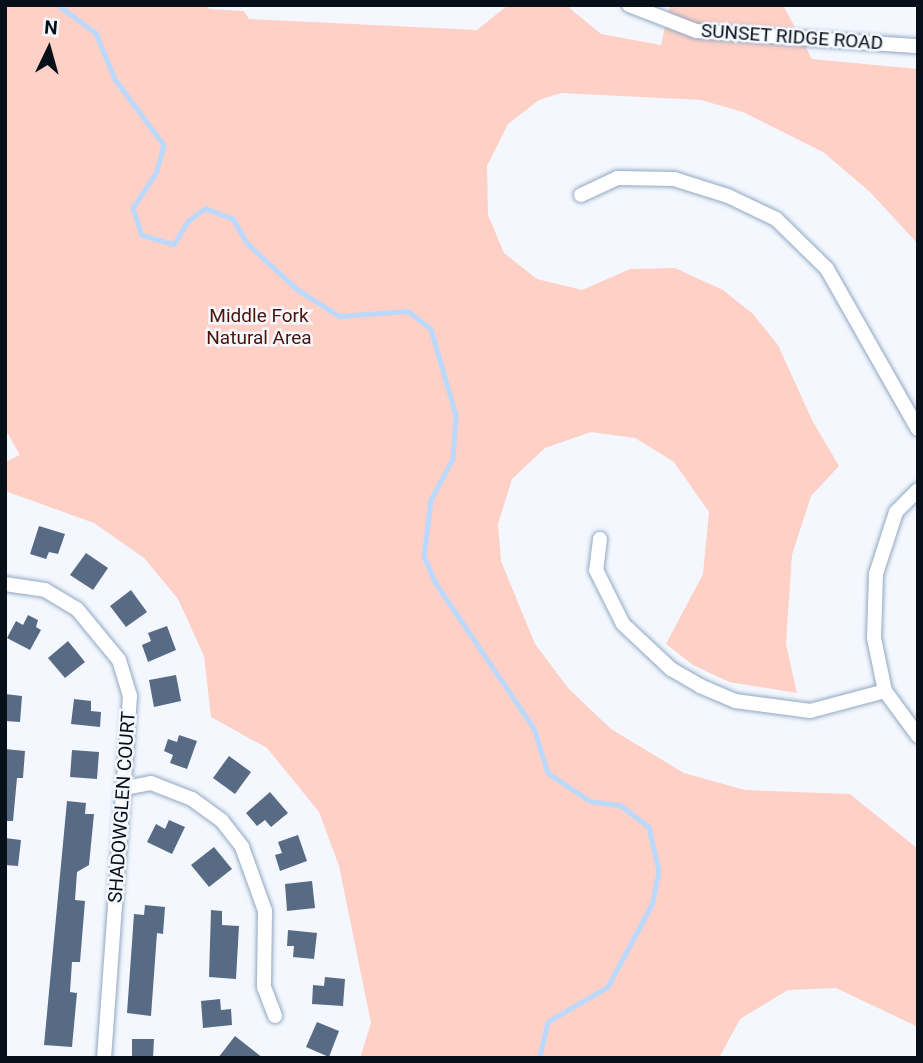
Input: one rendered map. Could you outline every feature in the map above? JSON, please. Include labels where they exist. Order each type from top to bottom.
[{"type":"street","name":"SUNSET RIDGE ROAD","points":[[629,5],[696,31],[918,46]]},
{"type":"street","points":[[581,195],[617,178],[674,179],[728,196],[776,219],[827,269],[918,429]]},
{"type":"street","points":[[918,490],[896,512],[876,574],[874,638],[886,691],[918,736]]},
{"type":"street","points":[[600,539],[597,570],[622,624],[661,661],[700,687],[735,701],[810,711],[886,691]]},
{"type":"street","name":"SHADOWGLEN COURT","points":[[5,584],[45,590],[77,609],[119,660],[130,696],[104,1058]]},
{"type":"street","points":[[125,788],[151,783],[192,799],[222,821],[242,847],[265,911],[264,987],[275,1016]]},
{"type":"green space","name":"Middle Fork Natural Area","points":[[5,5],[208,5],[209,9],[244,11],[249,19],[477,30],[508,5],[566,5],[601,34],[661,45],[670,5],[783,5],[812,59],[918,69],[918,244],[870,192],[823,152],[743,112],[701,100],[561,93],[539,100],[508,124],[487,166],[488,215],[504,253],[537,279],[582,290],[630,269],[675,268],[723,290],[753,314],[778,345],[812,420],[839,466],[811,496],[792,555],[786,644],[797,693],[729,682],[693,665],[666,644],[703,574],[709,512],[674,462],[635,438],[591,432],[545,448],[512,479],[498,524],[501,561],[535,644],[569,689],[611,729],[684,773],[745,790],[850,794],[918,849],[918,1027],[836,988],[788,990],[740,1019],[719,1058],[360,1058],[371,1023],[339,866],[319,812],[267,748],[211,717],[204,656],[178,599],[144,558],[94,523],[5,491],[5,462],[20,455],[5,429]]},
{"type":"building","points":[[39,526],[65,534],[58,554],[49,552],[46,559],[30,554]]},
{"type":"building","points":[[86,553],[108,568],[93,590],[70,575]]},
{"type":"building","points":[[131,590],[147,612],[126,627],[110,606]]},
{"type":"building","points":[[28,615],[38,620],[36,627],[41,630],[30,650],[7,638],[16,621],[23,625]]},
{"type":"building","points":[[167,626],[176,650],[148,662],[142,645],[151,641],[148,633]]},
{"type":"building","points":[[68,641],[85,662],[65,678],[48,658]]},
{"type":"building","points":[[176,675],[181,701],[154,707],[149,680]]},
{"type":"building","points":[[5,694],[22,696],[20,722],[5,721]]},
{"type":"building","points":[[74,699],[91,701],[91,711],[101,712],[100,727],[71,724]]},
{"type":"building","points":[[179,735],[197,741],[187,769],[170,763],[173,755],[164,751],[168,739],[177,742]]},
{"type":"building","points":[[5,749],[25,751],[23,778],[17,778],[13,821],[5,821]]},
{"type":"building","points":[[72,750],[99,752],[97,779],[70,777]]},
{"type":"building","points":[[229,756],[251,772],[235,794],[213,778]]},
{"type":"building","points":[[270,792],[288,813],[271,827],[265,820],[257,826],[246,813]]},
{"type":"building","points":[[67,801],[86,803],[85,814],[94,814],[89,865],[77,872],[75,900],[85,901],[80,962],[72,962],[70,992],[77,993],[72,1047],[44,1045]]},
{"type":"building","points":[[169,820],[185,827],[172,854],[147,842],[156,824],[165,829]]},
{"type":"building","points":[[298,835],[307,861],[280,871],[275,855],[282,853],[278,842]]},
{"type":"building","points":[[5,838],[21,840],[18,866],[5,865]]},
{"type":"building","points":[[214,847],[232,869],[209,887],[191,865]]},
{"type":"building","points":[[312,881],[315,908],[287,911],[285,884]]},
{"type":"building","points":[[145,905],[165,907],[163,934],[157,933],[151,1016],[127,1013],[134,914],[144,915]]},
{"type":"building","points":[[211,910],[222,911],[222,925],[239,926],[236,979],[209,977]]},
{"type":"building","points":[[288,930],[317,933],[314,959],[293,957],[294,946],[287,946]]},
{"type":"building","points":[[325,977],[345,979],[343,1006],[312,1004],[313,985],[324,986]]},
{"type":"building","points":[[220,999],[221,1010],[231,1009],[232,1025],[203,1028],[201,1001]]},
{"type":"building","points":[[317,1022],[339,1031],[329,1057],[306,1047]]},
{"type":"building","points":[[235,1036],[263,1058],[218,1058]]},
{"type":"building","points":[[132,1039],[154,1039],[153,1058],[132,1058]]},
{"type":"waterway","points":[[58,5],[96,33],[115,79],[164,145],[157,172],[133,208],[142,235],[174,244],[188,221],[205,208],[233,219],[248,244],[298,290],[339,316],[408,311],[431,329],[456,415],[453,459],[431,500],[424,556],[435,582],[534,728],[548,773],[590,801],[620,805],[649,827],[659,871],[653,903],[608,987],[548,1022],[540,1058]]}]
